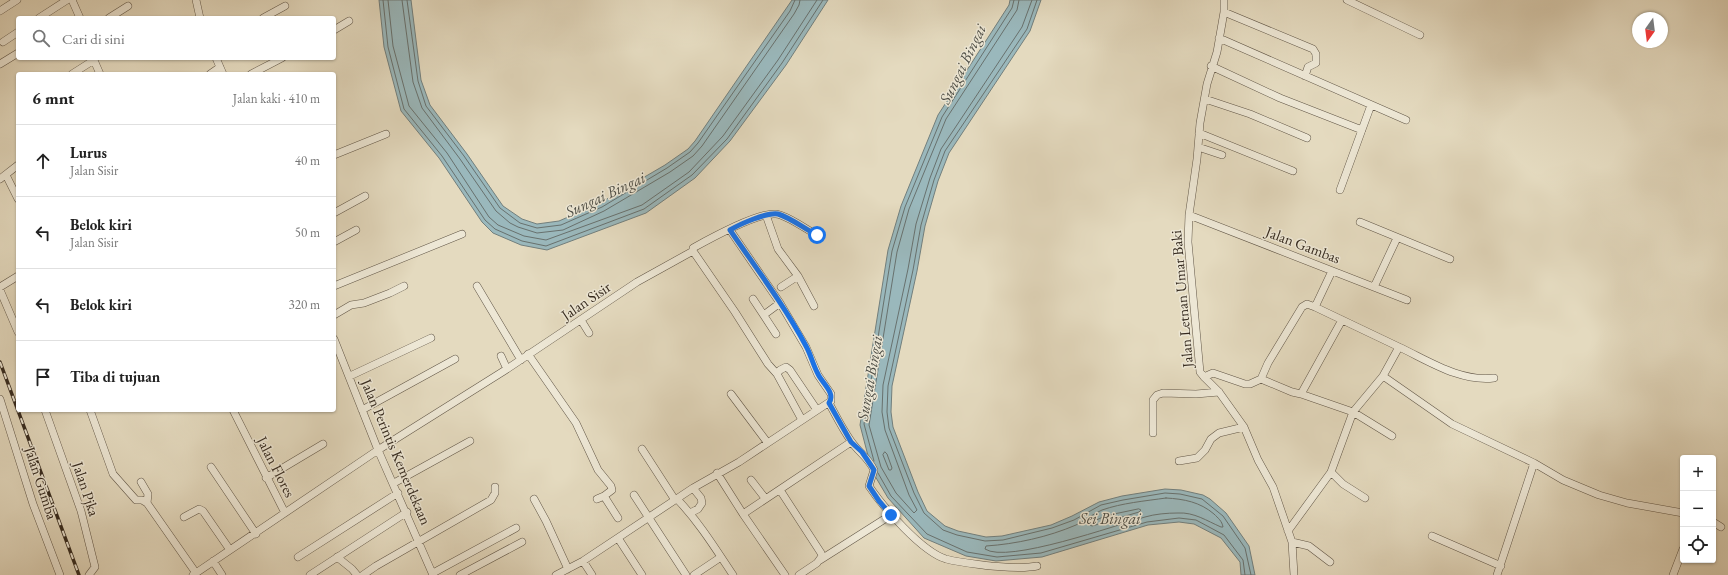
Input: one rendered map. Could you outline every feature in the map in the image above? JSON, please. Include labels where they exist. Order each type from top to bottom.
[{"type":"street","points":[[0,11],[17,0]]},
{"type":"street","points":[[42,16],[67,0]]},
{"type":"street","points":[[72,0],[78,16]]},
{"type":"street","points":[[196,0],[200,16]]},
{"type":"street","name":"Jalan Letnan Umar Baki","points":[[1224,0],[1224,12],[1218,38],[1217,52],[1211,66],[1199,133],[1189,215],[1188,242],[1192,291],[1197,320],[1200,372],[1219,392],[1244,427],[1258,460],[1273,487],[1292,542],[1294,575]]},
{"type":"street","points":[[1347,0],[1420,35]]},
{"type":"street","points":[[112,16],[128,6]]},
{"type":"street","points":[[267,16],[285,6]]},
{"type":"street","points":[[1224,12],[1313,49],[1316,54],[1316,63],[1310,66],[1305,76]]},
{"type":"street","points":[[336,29],[349,21]]},
{"type":"street","points":[[3,42],[16,33]]},
{"type":"street","points":[[1218,38],[1406,120]]},
{"type":"street","points":[[0,64],[16,54]]},
{"type":"street","points":[[75,72],[92,60]]},
{"type":"street","points":[[93,60],[99,72]]},
{"type":"street","points":[[217,60],[222,72]]},
{"type":"street","points":[[255,72],[278,60]]},
{"type":"street","points":[[1211,66],[1280,98],[1362,130]]},
{"type":"street","points":[[213,72],[220,67]]},
{"type":"street","points":[[1205,99],[1250,114],[1308,138]]},
{"type":"street","points":[[1340,190],[1371,105]]},
{"type":"street","points":[[1199,133],[1293,171]]},
{"type":"street","points":[[336,153],[386,134]]},
{"type":"street","points":[[1198,147],[1222,156]]},
{"type":"street","points":[[16,167],[3,177],[16,195]]},
{"type":"street","points":[[336,212],[365,196]]},
{"type":"street","name":"Jalan Sisir","points":[[195,574],[378,450],[521,360],[637,282],[693,251],[694,248],[741,223],[776,214],[783,216],[817,235]]},
{"type":"street","name":"Jalan Gambas","points":[[1189,215],[1407,300]]},
{"type":"street","points":[[766,216],[778,249],[798,276],[814,306]]},
{"type":"street","points":[[1360,222],[1450,259]]},
{"type":"street","points":[[336,241],[356,230]]},
{"type":"street","points":[[556,575],[583,561],[717,473],[739,462],[767,442],[829,403],[832,399],[831,394],[818,375],[806,347],[780,303],[730,230]]},
{"type":"street","points":[[336,285],[462,234]]},
{"type":"street","points":[[1374,287],[1397,238]]},
{"type":"street","points":[[693,251],[735,312],[768,364],[777,374],[802,420]]},
{"type":"street","points":[[1315,307],[1332,271]]},
{"type":"street","points":[[781,287],[798,276]]},
{"type":"street","points":[[0,287],[16,277]]},
{"type":"street","points":[[336,314],[351,305],[364,303],[404,286]]},
{"type":"street","points":[[477,286],[521,360]]},
{"type":"street","points":[[0,290],[16,326]]},
{"type":"street","points":[[753,299],[765,314],[776,334]]},
{"type":"street","points":[[765,314],[780,303]]},
{"type":"street","points":[[1204,377],[1213,373],[1245,384],[1250,384],[1261,379],[1268,363],[1302,306],[1307,304],[1458,375],[1472,378],[1494,378]]},
{"type":"street","points":[[581,320],[589,333]]},
{"type":"street","points":[[1301,394],[1342,320]]},
{"type":"street","points":[[350,376],[431,338]]},
{"type":"street","name":"Jalan Perintis Kemerdekaan","points":[[336,344],[378,450],[407,512],[433,574]]},
{"type":"street","points":[[1288,531],[1331,472],[1353,412],[1383,376],[1399,347]]},
{"type":"street","points":[[528,354],[576,423],[598,470],[611,486],[612,490],[601,498],[618,518]]},
{"type":"street","points":[[501,356],[507,369]]},
{"type":"street","points":[[362,410],[455,359]]},
{"type":"street","points":[[777,374],[786,367],[790,370],[816,410]]},
{"type":"street","points":[[1383,376],[1452,424],[1534,463],[1563,480],[1599,495],[1627,503],[1680,512]]},
{"type":"street","points":[[1261,379],[1292,392],[1353,412],[1392,436]]},
{"type":"street","points":[[1153,433],[1153,400],[1157,395],[1163,393],[1196,394],[1219,392]]},
{"type":"street","points":[[731,394],[767,442]]},
{"type":"street","name":"Jalan Gumba","points":[[0,399],[33,504],[60,575]]},
{"type":"street","points":[[829,403],[851,442],[871,463],[874,470],[869,486],[891,515],[924,547],[945,559],[1004,567],[1037,566]]},
{"type":"street","name":"Jalan Pjka","points":[[46,412],[81,511],[95,567],[89,575]]},
{"type":"street","points":[[91,412],[113,474],[136,500],[142,500],[147,503],[195,574]]},
{"type":"street","name":"Jalan Flores","points":[[234,412],[285,513]]},
{"type":"street","points":[[1179,461],[1197,458],[1205,450],[1211,439],[1219,433],[1244,427]]},
{"type":"street","points":[[394,483],[470,441]]},
{"type":"street","points":[[743,514],[851,442]]},
{"type":"street","points":[[266,478],[323,444]]},
{"type":"street","points":[[642,449],[676,500],[690,513],[733,575]]},
{"type":"street","points":[[1497,575],[1534,463]]},
{"type":"street","points":[[211,467],[256,534]]},
{"type":"street","points":[[1331,472],[1343,484],[1365,498]]},
{"type":"street","points":[[717,473],[785,575]]},
{"type":"street","points":[[751,480],[765,498]]},
{"type":"street","points":[[141,482],[148,494],[147,503]]},
{"type":"street","points":[[363,575],[491,500],[495,493],[495,487]]},
{"type":"street","points":[[690,513],[698,508],[702,503],[701,498],[694,488]]},
{"type":"street","points":[[780,490],[821,552],[820,560]]},
{"type":"street","points":[[298,557],[398,493]]},
{"type":"street","points":[[634,495],[686,575]]},
{"type":"street","points":[[534,498],[568,569]]},
{"type":"street","points":[[184,517],[199,509],[203,511],[230,550]]},
{"type":"street","points":[[310,575],[407,512]]},
{"type":"street","points":[[798,575],[891,515]]},
{"type":"street","points":[[1716,524],[1721,527]]},
{"type":"street","points":[[433,574],[516,528]]},
{"type":"street","points":[[1432,536],[1501,566]]},
{"type":"street","points":[[618,538],[642,575]]},
{"type":"street","points":[[460,575],[522,542]]},
{"type":"street","points":[[1292,542],[1309,546],[1330,562]]},
{"type":"street","points":[[337,557],[357,575]]},
{"type":"street","points":[[694,575],[721,557]]},
{"type":"street","points":[[1674,575],[1680,558]]},
{"type":"street","points":[[213,561],[222,575]]},
{"type":"street","points":[[583,561],[592,575]]},
{"type":"water","points":[[379,0],[411,0],[421,80],[430,105],[467,154],[503,206],[522,219],[537,224],[559,221],[600,203],[665,165],[688,149],[792,0],[828,0],[786,65],[730,141],[695,178],[646,213],[547,250],[521,245],[493,233],[482,222],[439,158],[401,111],[384,47]]},
{"type":"water","name":"Sei Bingai","points":[[1010,0],[1041,0],[1030,31],[949,153],[938,181],[925,226],[917,271],[892,386],[891,412],[893,427],[918,492],[927,511],[945,526],[958,531],[986,537],[1002,536],[1051,525],[1099,502],[1122,496],[1165,489],[1181,490],[1203,495],[1226,513],[1249,546],[1255,575],[1241,575],[1240,562],[1221,538],[1194,524],[1179,522],[1148,525],[1042,557],[996,561],[966,556],[924,538],[888,498],[872,471],[860,425],[888,250],[901,206],[938,115],[1009,5]]},
{"type":"railway","points":[[0,362],[16,405]]},
{"type":"railway","points":[[19,412],[79,575]]},
{"type":"route","points":[[817,235],[783,216],[776,214],[741,223],[730,230],[780,303],[806,347],[818,375],[831,394],[832,399],[829,403],[851,442],[871,463],[874,470],[869,486],[891,515]]},
{"type":"water label","name":"Sungai Bingai","points":[[962,64]]},
{"type":"water label","name":"Sungai Bingai","points":[[605,194]]},
{"type":"water label","name":"Sungai Bingai","points":[[869,378]]}]
